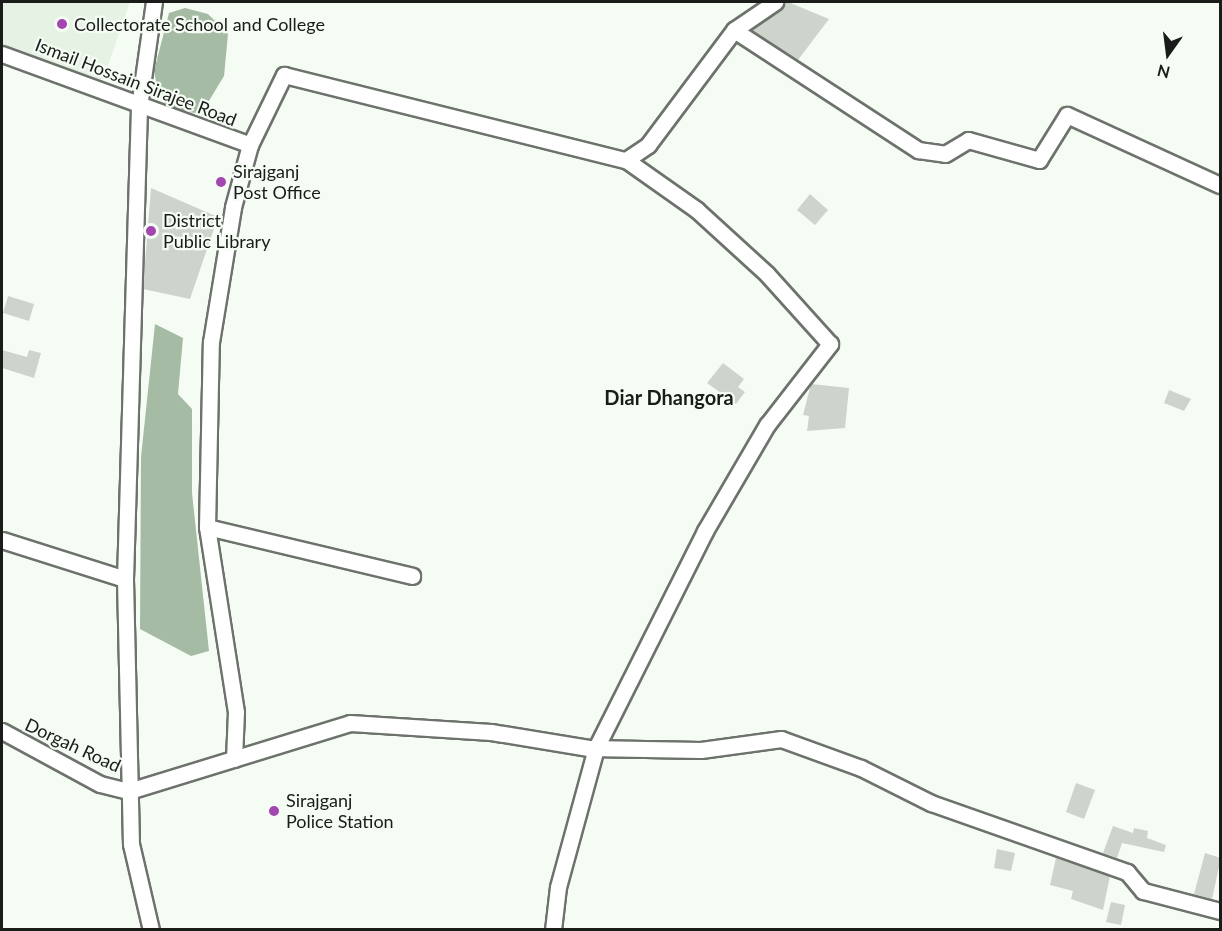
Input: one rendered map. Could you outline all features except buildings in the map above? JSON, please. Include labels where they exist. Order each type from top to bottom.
[{"type":"street","points":[[148,924],[131,844],[125,579],[140,107],[154,2]]},
{"type":"street","points":[[626,160],[648,145],[734,30],[775,2]]},
{"type":"street","points":[[734,30],[918,150],[945,154],[968,140],[1039,160],[1067,116],[1221,185]]},
{"type":"street","name":"Ismail Hossain Sirajee Road","points":[[2,54],[140,107],[250,145],[233,207],[211,342],[207,527],[236,712],[234,759]]},
{"type":"street","points":[[250,145],[284,75],[626,160],[697,210],[767,274],[830,344],[767,425],[705,531],[596,748],[558,887],[553,930]]},
{"type":"street","points":[[207,527],[412,576]]},
{"type":"street","points":[[2,540],[125,579]]},
{"type":"street","points":[[129,791],[350,723],[491,732],[596,748],[701,750],[782,739],[850,764],[951,810],[1127,872],[1143,891],[1221,911]]},
{"type":"street","name":"Dorgah Road","points":[[2,731],[100,784],[129,791]]},
{"type":"shaded area","name":"Collectorate School and College","points":[[2,2],[130,2],[103,80],[2,47]]},
{"type":"shaded area","points":[[185,8],[208,14],[228,34],[224,76],[201,114],[172,109],[159,97],[154,71],[169,13]]},
{"type":"shaded area","points":[[155,324],[183,338],[178,394],[192,409],[192,493],[209,651],[191,656],[140,629],[141,457]]},
{"type":"place","name":"Collectorate School and College","points":[[62,24]]},
{"type":"place","name":"Sirajganj Post Office","points":[[221,182]]},
{"type":"place","name":"District Public Library","points":[[151,231]]},
{"type":"place","name":"Sirajganj Police Station","points":[[274,811]]},
{"type":"district","name":"Diar Dhangora","points":[[669,397]]}]
